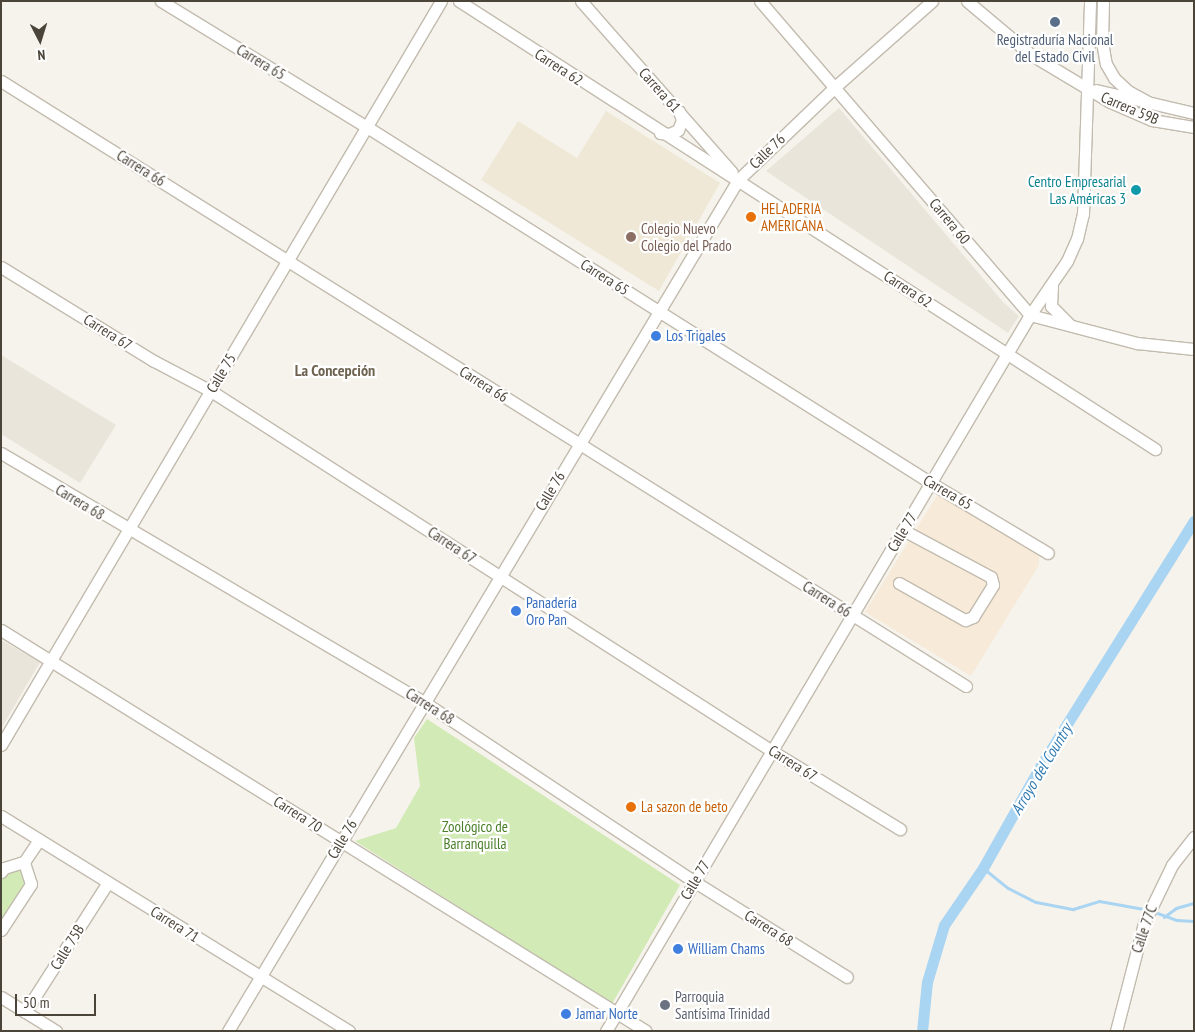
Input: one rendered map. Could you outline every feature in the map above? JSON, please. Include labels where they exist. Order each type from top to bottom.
[{"type":"street","name":"Carrera 65","points":[[160,1],[367,126],[931,483],[1048,554]]},
{"type":"street","name":"Calle 75","points":[[1,745],[441,1]]},
{"type":"street","name":"Carrera 62","points":[[460,1],[659,132],[738,180],[1155,449]]},
{"type":"street","name":"Carrera 61","points":[[581,1],[738,180]]},
{"type":"street","name":"Carrera 60","points":[[760,1],[836,86],[1030,315]]},
{"type":"street","name":"Calle 76","points":[[228,1031],[658,310],[738,180],[836,86],[932,1]]},
{"type":"street","points":[[968,1],[1030,54],[1087,88]]},
{"type":"street","name":"Calle 77","points":[[606,1031],[1030,315],[1052,286],[1077,239],[1083,214],[1090,1]]},
{"type":"street","points":[[1103,1],[1102,42],[1106,64],[1114,78],[1128,91],[1150,103]]},
{"type":"street","name":"Carrera 66","points":[[1,81],[966,686]]},
{"type":"street","name":"Carrera 59B","points":[[1087,88],[1194,114]]},
{"type":"street","name":"Carrera 59B","points":[[1087,88],[1110,102],[1152,120],[1194,127]]},
{"type":"street","points":[[659,132],[669,134],[678,130],[682,120],[679,111]]},
{"type":"street","name":"Carrera 67","points":[[1,267],[154,361],[211,391],[772,751],[900,829]]},
{"type":"street","points":[[1052,286],[1051,306],[1065,322],[1078,329]]},
{"type":"street","points":[[1030,315],[1137,343],[1194,349]]},
{"type":"street","name":"Carrera 68","points":[[1,453],[128,530],[424,702],[695,882],[847,977]]},
{"type":"street","points":[[899,583],[965,620],[973,617],[993,585],[991,577],[903,530]]},
{"type":"street","name":"Carrera 70","points":[[1,630],[646,1031]]},
{"type":"street","name":"Carrera 71","points":[[1,816],[349,1031]]},
{"type":"street","name":"Calle 77C","points":[[1116,1031],[1144,923],[1168,874],[1194,837]]},
{"type":"street","points":[[1,872],[4,868],[24,862],[39,840]]},
{"type":"street","points":[[1,930],[31,884],[24,862]]},
{"type":"street","name":"Calle 75B","points":[[26,1012],[108,882]]},
{"type":"street","points":[[1,997],[56,1031]]},
{"type":"shaded area","points":[[839,108],[1003,302],[1019,316],[1008,333],[766,171]]},
{"type":"shaded area","name":"Colegio Nuevo Colegio del Prado","points":[[606,111],[720,183],[659,291],[481,180],[518,121],[577,158]]},
{"type":"shaded area","points":[[1,355],[116,425],[80,483],[1,434]]},
{"type":"shaded area","points":[[938,494],[1039,556],[1039,565],[971,676],[865,612]]},
{"type":"shaded area","points":[[1,640],[40,662],[1,729]]},
{"type":"green space","name":"Zoológico de Barranquilla","points":[[427,719],[680,885],[612,1004],[355,841],[396,828],[420,786],[414,738]]},
{"type":"green space","points":[[23,865],[28,884],[1,925],[1,876],[5,870]]},
{"type":"waterway","name":"Arroyo del Country","points":[[922,1031],[927,982],[944,925],[983,868],[1040,767],[1194,521]]},
{"type":"waterway","points":[[983,868],[1008,888],[1036,902],[1073,909],[1099,901],[1149,910],[1176,920],[1194,921]]},
{"type":"waterway","points":[[1164,917],[1176,908],[1194,903]]},
{"type":"place","name":"Registraduría Nacional del Estado Civil","points":[[1055,22]]},
{"type":"place","name":"Centro Empresarial Las Américas 3","points":[[1136,190]]},
{"type":"place","name":"HELADERIA AMERICANA","points":[[751,217]]},
{"type":"place","name":"Colegio Nuevo Colegio del Prado","points":[[631,237]]},
{"type":"place","name":"Los Trigales","points":[[656,336]]},
{"type":"place","name":"Panadería Oro Pan","points":[[516,611]]},
{"type":"place","name":"La sazon de beto","points":[[631,807]]},
{"type":"place","name":"William Chams","points":[[678,949]]},
{"type":"place","name":"Parroquia Santísima Trinidad","points":[[665,1005]]},
{"type":"place","name":"Jamar Norte","points":[[566,1014]]},
{"type":"district","name":"La Concepción","points":[[335,370]]}]
